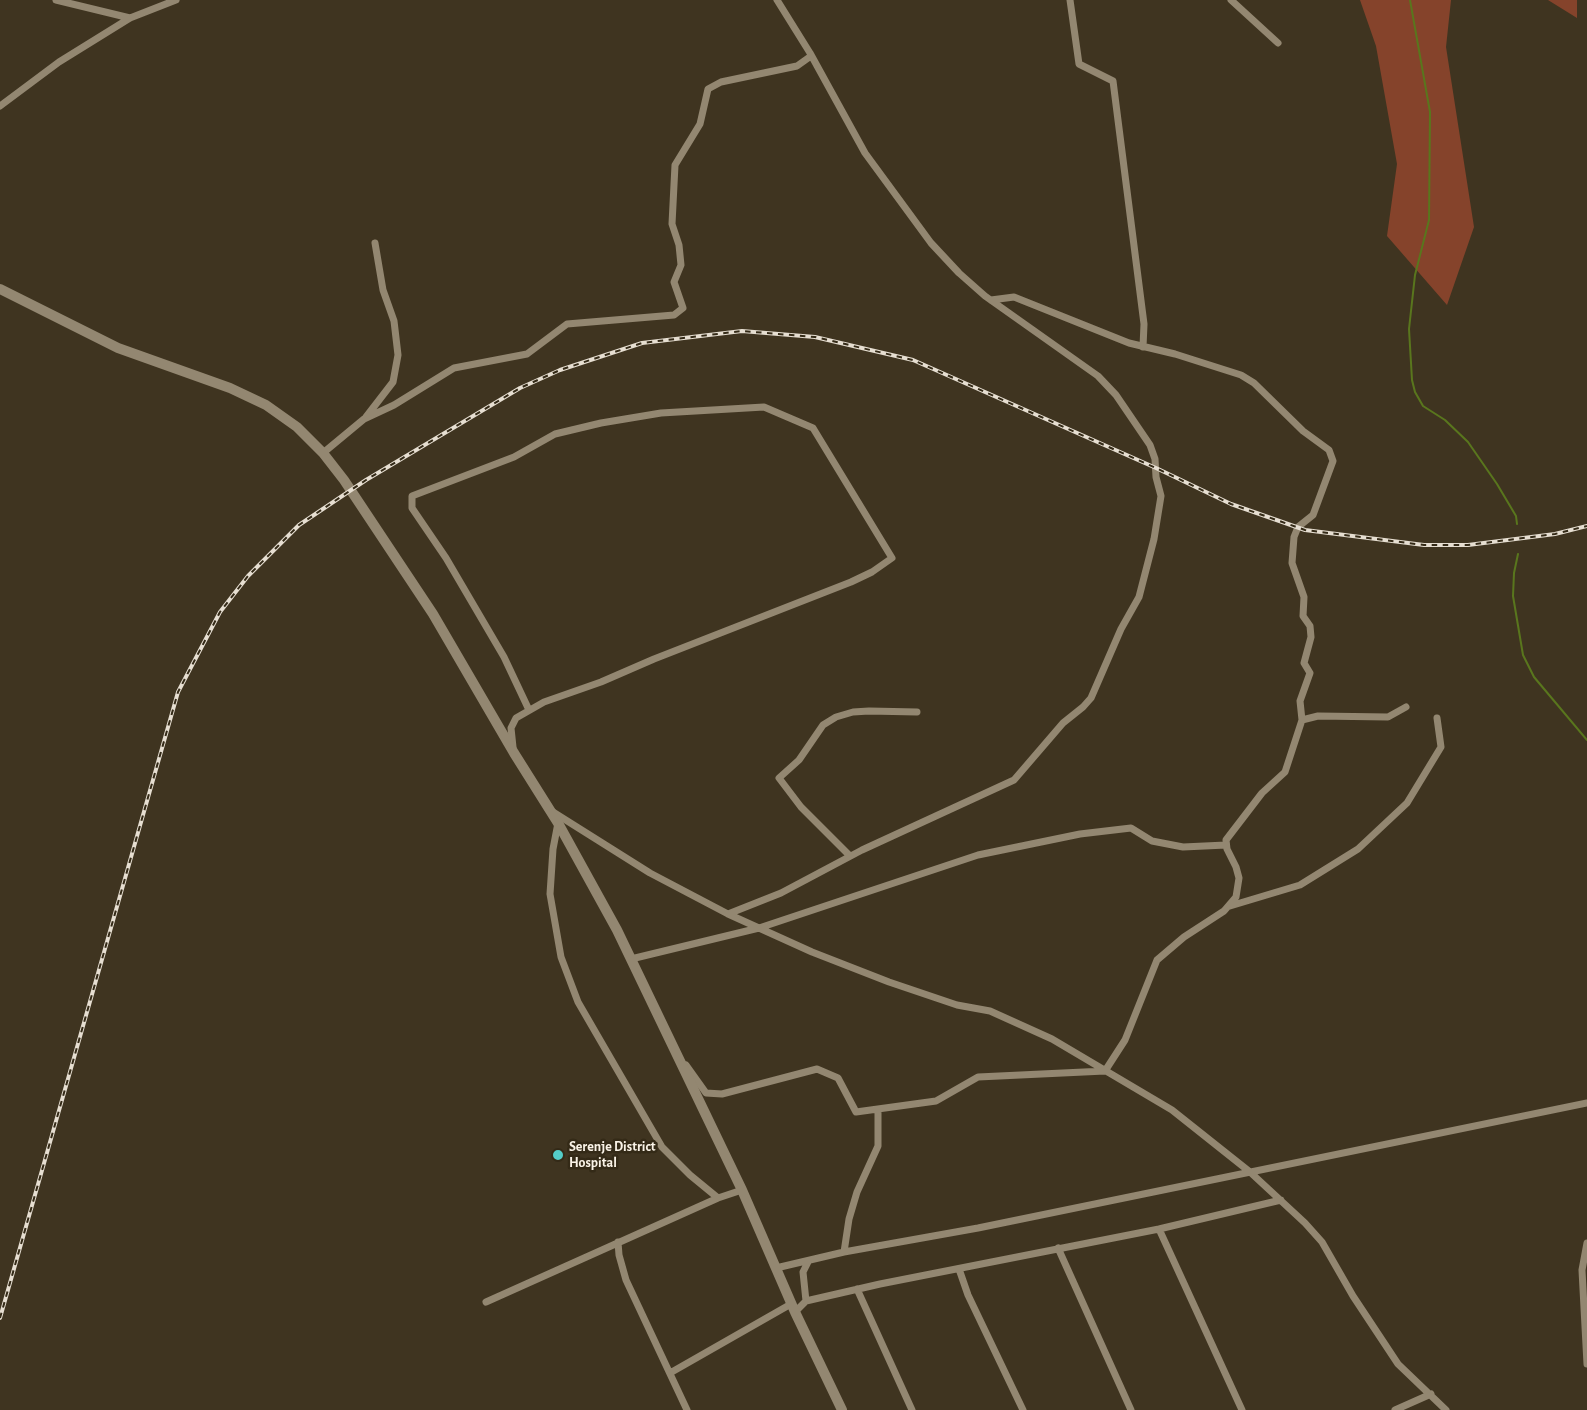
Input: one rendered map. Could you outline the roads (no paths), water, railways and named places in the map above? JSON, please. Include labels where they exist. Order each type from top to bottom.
[{"type":"main road","points":[[0,289],[118,348],[230,388],[266,405],[297,428],[323,453],[344,480],[433,614],[514,753],[558,823],[631,959],[742,1190],[793,1308],[842,1410]]},
{"type":"street","points":[[56,0],[130,18]]},
{"type":"street","points":[[0,106],[59,62],[130,18],[176,0]]},
{"type":"street","points":[[728,914],[781,893],[850,856],[1014,780],[1063,723],[1091,698],[1121,629],[1139,597],[1154,539],[1161,496],[1156,476],[1155,459],[1141,429],[1098,376],[991,300],[959,274],[944,257],[865,153],[811,56],[777,0]]},
{"type":"street","points":[[1070,0],[1079,64],[1113,81],[1144,324],[1142,347]]},
{"type":"street","points":[[1232,0],[1278,42]]},
{"type":"street","points":[[364,419],[394,406],[454,368],[527,354],[568,324],[674,315],[683,308],[674,282],[681,265],[679,245],[672,224],[676,165],[700,124],[708,89],[722,82],[797,66],[811,56]]},
{"type":"street","points":[[323,453],[364,419],[393,382],[398,355],[394,321],[383,290],[375,243]]},
{"type":"street","points":[[991,300],[1014,297],[1142,347],[1175,354],[1241,375],[1254,383],[1303,431],[1329,450],[1333,462],[1313,515],[1298,527],[1294,538],[1292,563],[1304,598],[1303,616],[1310,626],[1311,637],[1304,663],[1310,673],[1300,702],[1302,720],[1285,772],[1262,793],[1226,840],[1239,878],[1236,897],[1230,906]]},
{"type":"street","points":[[514,753],[511,728],[516,718],[529,710],[572,691],[601,682],[851,582],[872,572],[892,558],[812,428],[764,407],[661,413],[556,434],[514,457],[412,496],[412,508],[446,558],[504,657],[529,710]]},
{"type":"street","points":[[1302,720],[1318,716],[1388,717],[1406,707]]},
{"type":"street","points":[[850,856],[802,807],[779,778],[798,760],[823,725],[836,717],[853,712],[869,711],[917,712]]},
{"type":"street","points":[[1105,1071],[1125,1040],[1157,960],[1184,937],[1230,906],[1300,885],[1358,848],[1407,803],[1441,747],[1437,718]]},
{"type":"street","points":[[550,811],[650,873],[728,914],[812,952],[921,993],[957,1006],[990,1011],[1052,1039],[1172,1110],[1250,1172],[1292,1209],[1322,1242],[1353,1296],[1398,1364],[1446,1410]]},
{"type":"street","points":[[558,823],[553,848],[550,894],[562,957],[578,1002],[662,1147],[690,1175],[718,1198]]},
{"type":"street","points":[[631,959],[758,928],[978,855],[1080,834],[1131,828],[1152,842],[1183,847],[1226,844]]},
{"type":"street","points":[[673,1048],[706,1093],[722,1094],[817,1069],[838,1078],[856,1112],[936,1101],[978,1077],[1105,1071]]},
{"type":"street","points":[[776,1268],[844,1252],[978,1228],[1425,1138],[1587,1103]]},
{"type":"street","points":[[844,1252],[849,1219],[857,1192],[878,1146],[878,1110]]},
{"type":"street","points":[[486,1302],[718,1198],[742,1190]]},
{"type":"street","points":[[670,1372],[806,1301],[1058,1248],[1159,1229],[1281,1200]]},
{"type":"street","points":[[1159,1229],[1242,1410]]},
{"type":"street","points":[[618,1242],[619,1256],[626,1280],[687,1410]]},
{"type":"street","points":[[1587,1243],[1582,1270],[1587,1364]]},
{"type":"street","points":[[1058,1248],[1131,1410]]},
{"type":"street","points":[[806,1301],[803,1272],[808,1262]]},
{"type":"street","points":[[959,1270],[968,1295],[1023,1410]]},
{"type":"street","points":[[857,1289],[912,1410]]},
{"type":"street","points":[[1395,1410],[1431,1394]]},
{"type":"waterway","points":[[1410,0],[1430,112],[1429,220],[1415,275],[1409,329],[1412,380],[1415,392],[1423,406],[1445,420],[1468,442],[1497,484],[1516,516],[1517,524]]},
{"type":"waterway","points":[[1518,554],[1514,573],[1513,596],[1523,655],[1534,677],[1587,740]]},
{"type":"railway","points":[[0,1318],[178,692],[220,612],[248,576],[299,525],[366,480],[520,388],[560,370],[642,343],[742,331],[815,337],[913,360],[1156,468],[1231,504],[1305,530],[1424,545],[1468,545],[1555,534],[1587,526]]},
{"type":"place","name":"Serenje District Hospital","points":[[558,1155]]}]
